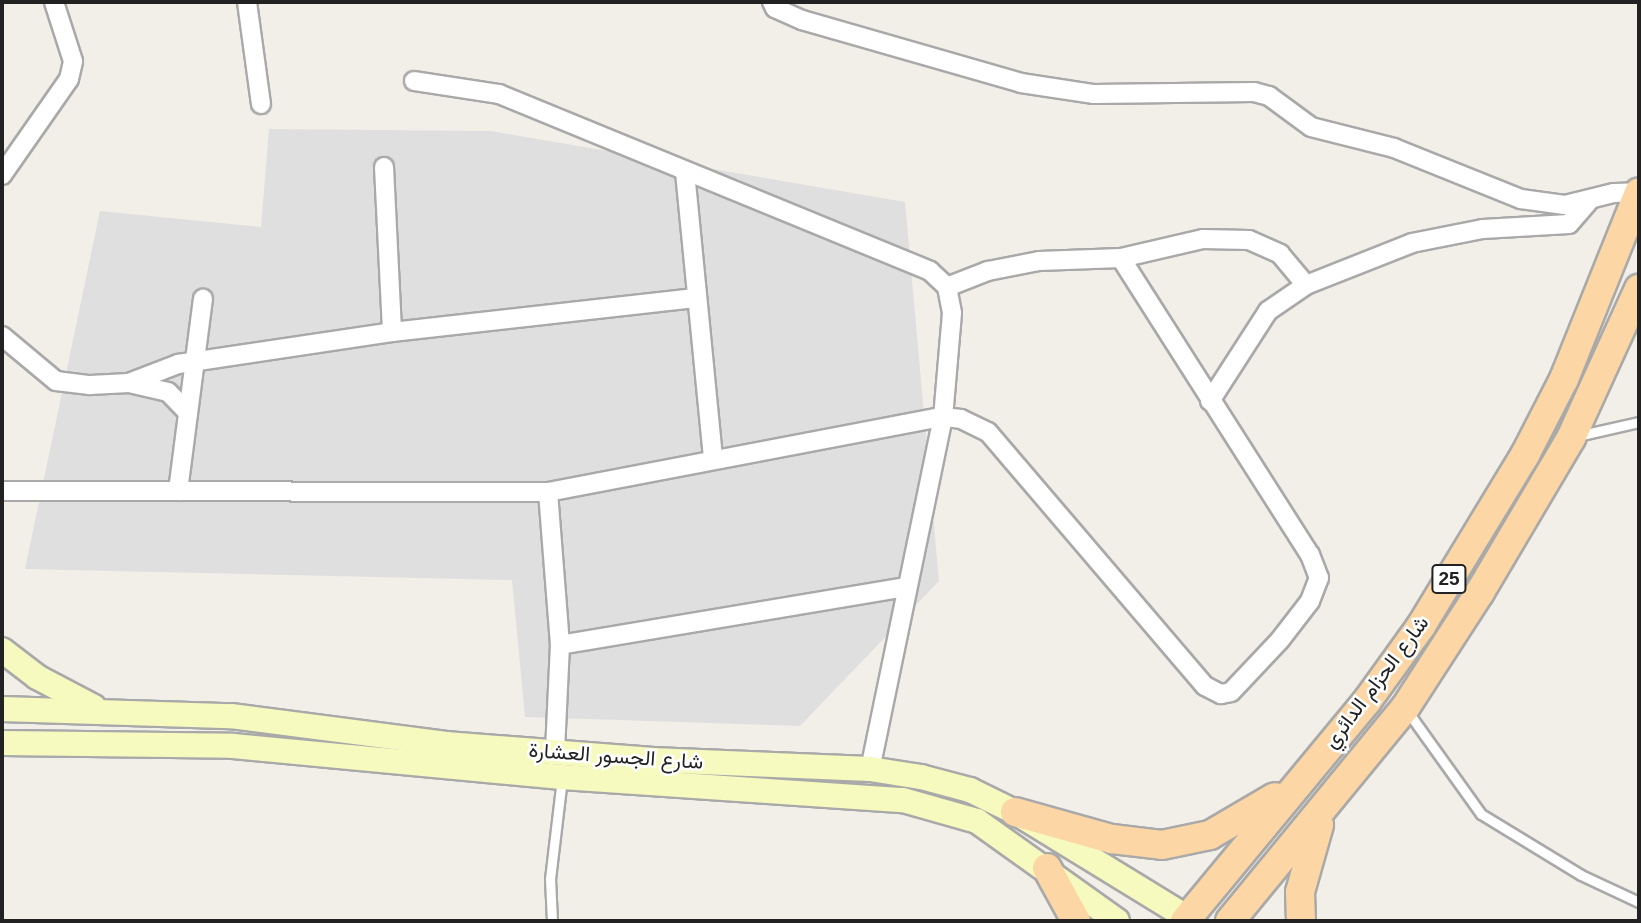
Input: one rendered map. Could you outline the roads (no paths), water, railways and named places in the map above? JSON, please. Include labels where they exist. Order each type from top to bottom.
[{"type":"main road","name":"شارع الحزام الدائري","points":[[1188,920],[1421,626],[1525,455],[1569,367],[1639,192]]},
{"type":"main road","name":"شارع الحزام الدائري","points":[[1230,921],[1324,811],[1405,708],[1480,592],[1571,438],[1639,289]]},
{"type":"main road","points":[[2,650],[49,684],[101,710]]},
{"type":"main road","name":"شارع الجسور العشارة","points":[[2,709],[231,716],[446,744],[653,760],[870,769],[970,790],[1015,813],[1188,920]]},
{"type":"main road","name":"شارع الجسور العشارة","points":[[2,743],[233,746],[562,777],[903,800],[943,808],[976,821],[1047,867],[1117,921]]},
{"type":"main road","points":[[1015,813],[1112,839],[1163,845],[1229,826],[1308,771]]},
{"type":"main road","points":[[1301,921],[1300,892],[1324,811]]},
{"type":"main road","points":[[1047,867],[1076,921]]},
{"type":"street","points":[[2,176],[69,79],[73,61],[54,2]]},
{"type":"street","points":[[247,2],[261,104]]},
{"type":"street","points":[[772,2],[802,20],[1021,83],[1094,94],[1254,92],[1269,96],[1311,127],[1394,148],[1521,199],[1565,205],[1614,193],[1639,192]]},
{"type":"street","points":[[414,81],[499,94],[930,271],[947,287],[952,313],[943,417],[905,587],[870,769]]},
{"type":"street","points":[[384,167],[392,332]]},
{"type":"street","points":[[685,172],[695,298],[713,458]]},
{"type":"street","points":[[1210,401],[1260,322],[1278,302],[1306,285],[1412,243],[1483,229],[1569,224],[1590,200]]},
{"type":"street","points":[[947,287],[988,271],[1039,261],[1121,258],[1203,239],[1249,240],[1280,254],[1306,285]]},
{"type":"street","points":[[2,491],[548,492],[713,458],[943,417],[961,419],[988,432],[1205,686],[1221,694],[1239,685],[1280,640],[1310,601],[1320,578],[1310,555],[1121,258]]},
{"type":"street","points":[[2,336],[56,381],[72,386],[128,383],[197,361],[392,332],[695,298]]},
{"type":"street","points":[[178,491],[203,299]]},
{"type":"street","points":[[128,383],[168,392],[188,413]]},
{"type":"street","points":[[548,492],[560,645],[555,751]]},
{"type":"street","points":[[560,645],[905,587]]},
{"type":"lane","points":[[1571,438],[1639,422]]},
{"type":"lane","points":[[1405,708],[1481,814],[1581,875],[1639,902]]},
{"type":"lane","points":[[552,921],[550,879],[562,777]]}]
